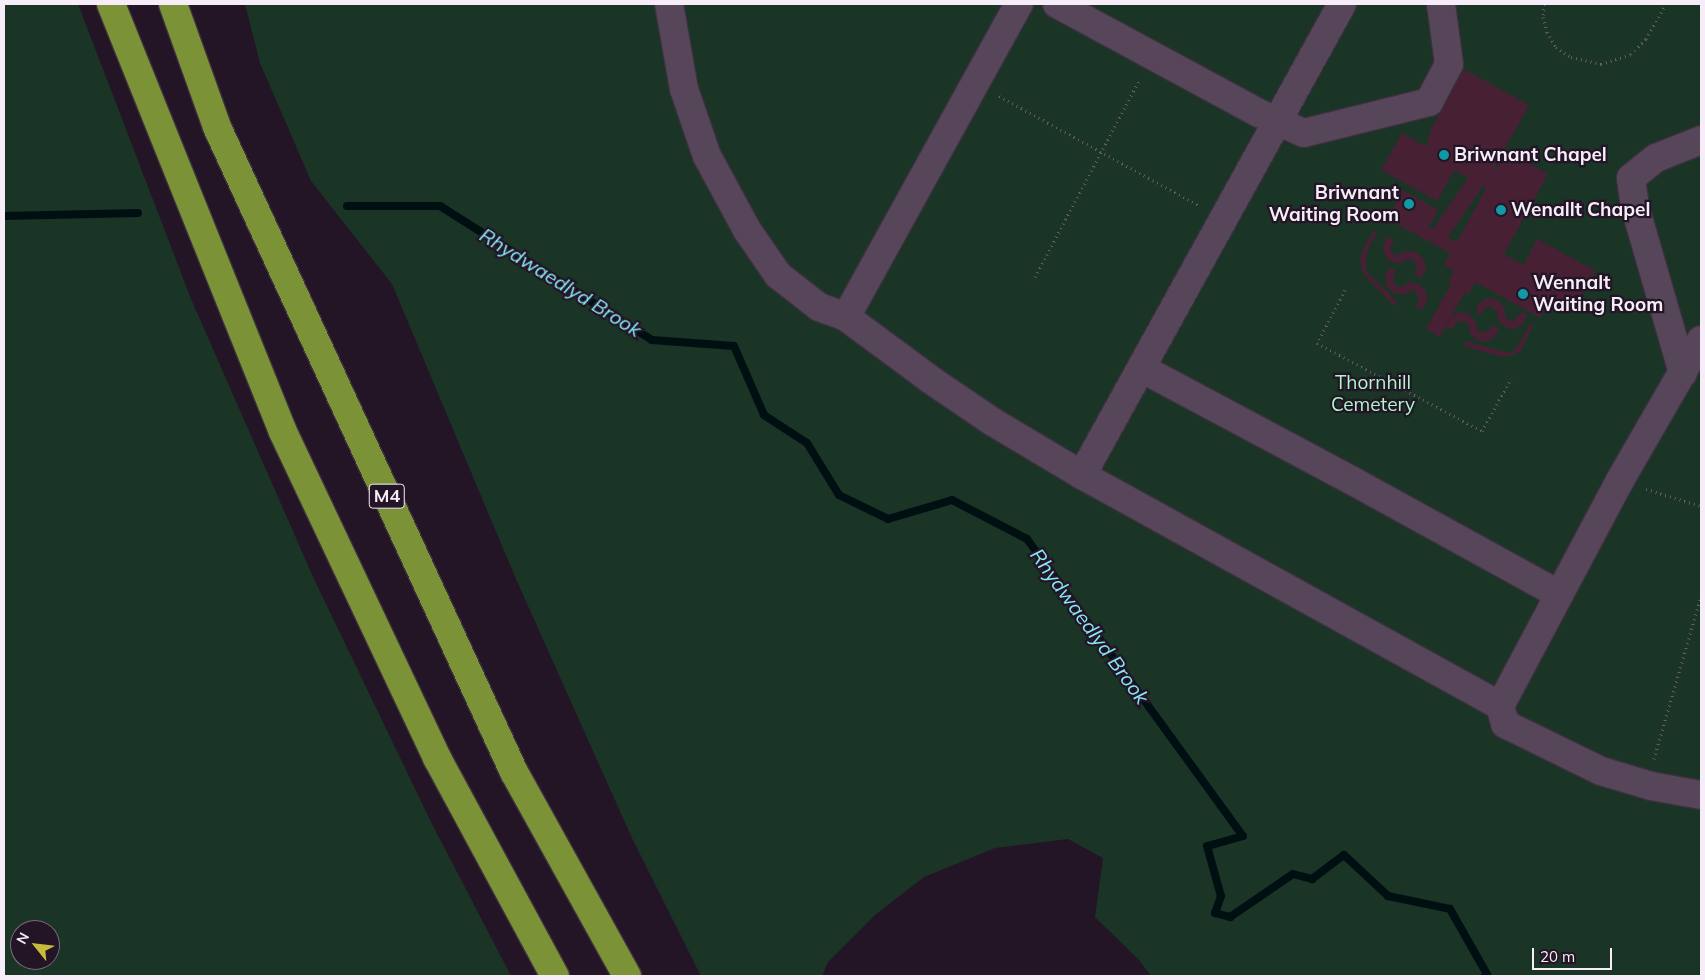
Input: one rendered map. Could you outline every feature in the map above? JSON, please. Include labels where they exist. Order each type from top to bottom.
[{"type":"highway","points":[[111,4],[283,432],[437,758],[555,976]]},
{"type":"highway","name":"M4","points":[[172,4],[217,127],[514,772],[628,976]]},
{"type":"lane","points":[[669,4],[684,89],[706,156],[747,230],[778,275],[819,307],[846,317],[930,380],[993,422],[1082,475],[1500,706]]},
{"type":"lane","points":[[846,317],[1019,4]]},
{"type":"lane","points":[[1057,4],[1276,121],[1304,133],[1429,102],[1449,64],[1441,4]]},
{"type":"lane","points":[[1082,475],[1342,4]]},
{"type":"lane","points":[[1683,373],[1635,207],[1631,178],[1656,158],[1701,140]]},
{"type":"lane","points":[[1701,340],[1619,482],[1500,706],[1505,724],[1602,771],[1647,785],[1701,796]]},
{"type":"lane","points":[[1141,368],[1351,480],[1558,594]]},
{"type":"path","points":[[1544,4],[1543,18],[1547,32],[1556,47],[1571,57],[1601,64],[1631,54],[1646,39],[1666,4]]},
{"type":"path","points":[[1035,277],[1153,55]]},
{"type":"path","points":[[975,83],[1223,218]]},
{"type":"path","points":[[1345,290],[1317,343],[1482,431],[1511,379]]},
{"type":"path","points":[[1619,482],[1701,506]]},
{"type":"path","points":[[1647,785],[1701,596]]},
{"type":"green space","points":[[4,4],[78,4],[191,299],[314,579],[431,822],[511,976],[4,976]]},
{"type":"green space","name":"Thornhill Cemetery","points":[[245,4],[1701,4],[1701,976],[1151,976],[1139,960],[1095,917],[1103,858],[1068,839],[995,848],[924,877],[875,915],[828,962],[822,976],[701,976],[632,838],[516,579],[392,284],[311,181],[260,63]]},
{"type":"building","points":[[1464,69],[1529,105],[1494,169],[1496,170],[1506,151],[1548,174],[1504,254],[1524,265],[1537,239],[1596,271],[1574,308],[1552,296],[1540,318],[1475,282],[1469,294],[1465,292],[1440,337],[1426,329],[1451,284],[1448,282],[1454,271],[1444,265],[1450,253],[1387,219],[1403,190],[1438,210],[1429,227],[1433,229],[1468,178],[1454,170],[1437,201],[1381,170],[1402,133],[1425,146],[1431,134],[1429,133]],"holes":[[[1483,186],[1486,188],[1457,242],[1448,237]]]},
{"type":"building","points":[[1373,231],[1377,233],[1367,251],[1366,269],[1397,302],[1394,306],[1366,277],[1362,269],[1360,259]]},
{"type":"building","points":[[1387,237],[1394,240],[1390,247],[1395,256],[1406,251],[1416,252],[1424,259],[1426,269],[1421,278],[1414,274],[1417,268],[1413,260],[1408,259],[1401,263],[1391,262],[1385,256],[1383,246]]},
{"type":"building","points":[[1390,267],[1396,271],[1393,277],[1394,283],[1397,286],[1402,287],[1409,282],[1419,284],[1426,291],[1427,301],[1422,310],[1416,306],[1419,299],[1415,291],[1410,291],[1404,295],[1393,293],[1387,287],[1385,276]]},
{"type":"building","points":[[1488,298],[1498,300],[1505,308],[1505,316],[1508,319],[1513,321],[1521,312],[1528,315],[1523,324],[1514,329],[1504,327],[1498,319],[1497,311],[1489,306],[1485,308],[1481,315],[1475,312],[1479,303]]},
{"type":"building","points":[[1459,312],[1469,314],[1476,322],[1477,330],[1481,332],[1489,331],[1492,325],[1499,328],[1495,337],[1486,342],[1476,340],[1470,333],[1469,325],[1465,322],[1460,321],[1456,323],[1453,329],[1446,327],[1452,316]]},
{"type":"building","points":[[1530,324],[1533,326],[1520,352],[1514,355],[1501,357],[1464,346],[1465,341],[1509,353],[1516,349]]},
{"type":"waterway","name":"Rhydwaedlyd Brook","points":[[347,206],[440,206],[652,340],[734,346],[764,415],[807,443],[839,495],[888,519],[952,500],[1027,539],[1243,836],[1207,846],[1221,896],[1215,913],[1230,917],[1293,874],[1312,879],[1344,855],[1388,896],[1450,909],[1487,974],[1485,976]]},
{"type":"waterway","name":"Rhydwaedlyd Brook","points":[[4,216],[138,213]]},
{"type":"place","name":"Briwnant Chapel","points":[[1444,155]]},
{"type":"place","name":"Briwnant Waiting Room","points":[[1409,204]]},
{"type":"place","name":"Wenallt Chapel","points":[[1501,210]]},
{"type":"place","name":"Wennalt Waiting Room","points":[[1523,294]]}]
